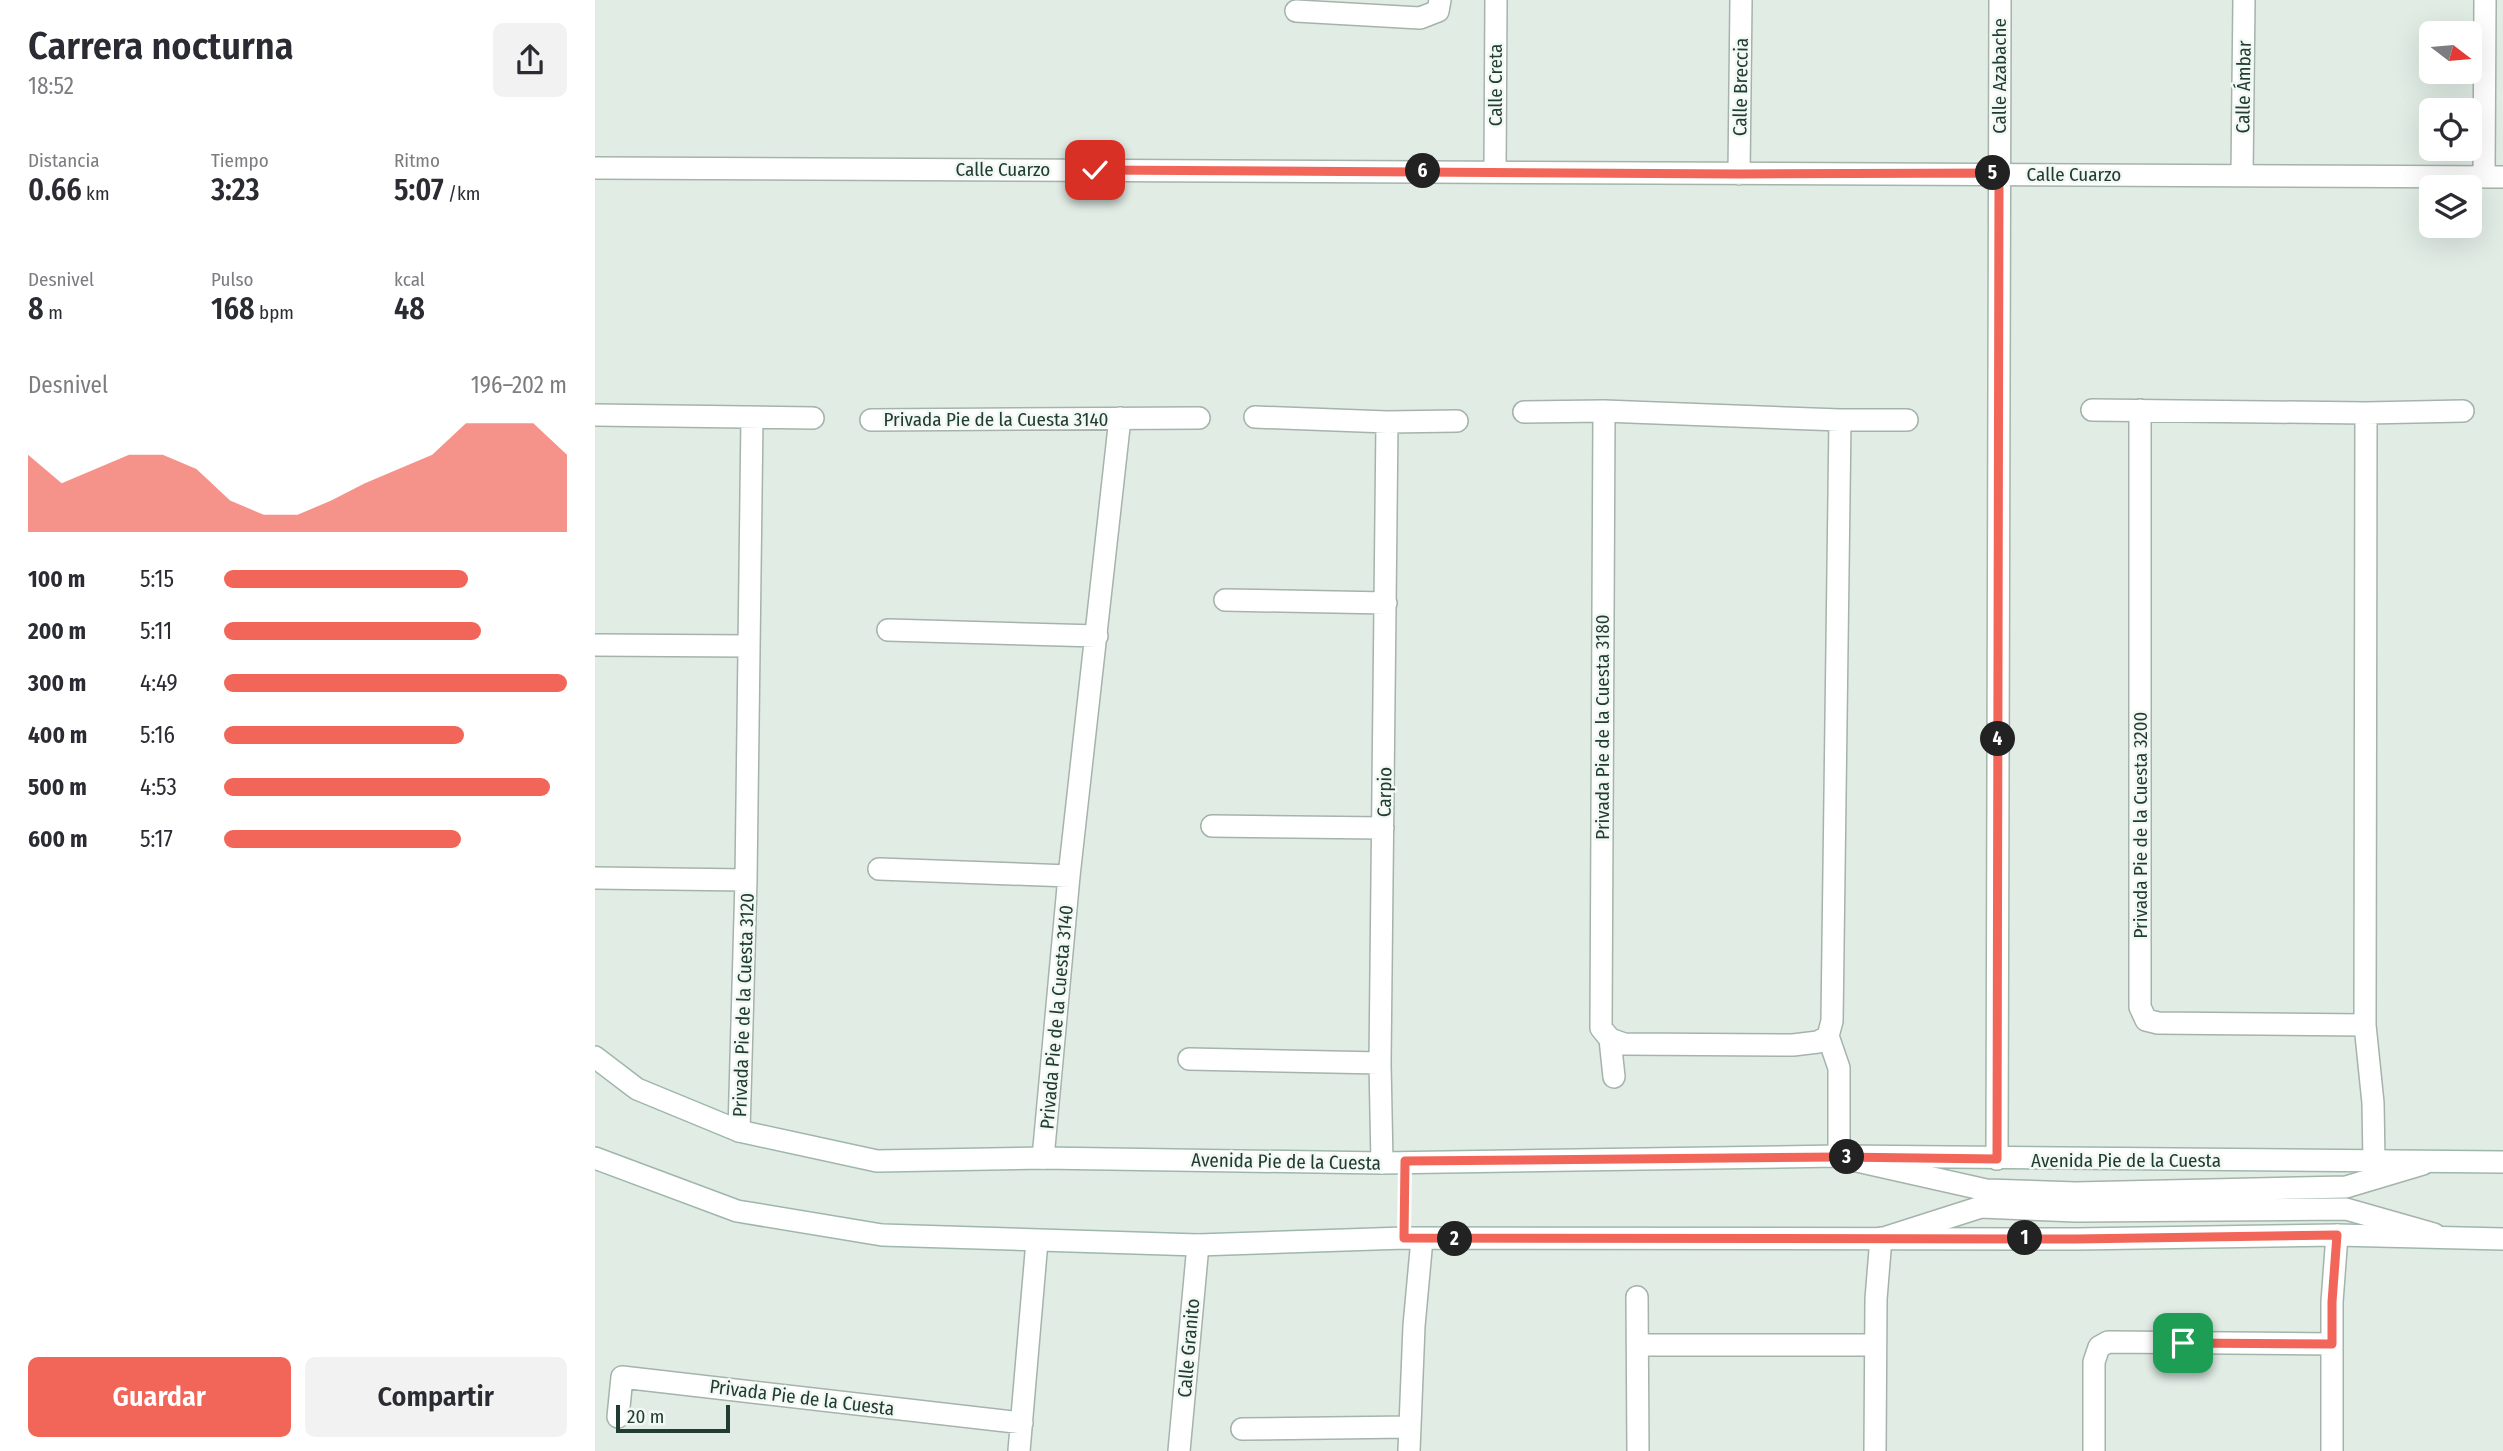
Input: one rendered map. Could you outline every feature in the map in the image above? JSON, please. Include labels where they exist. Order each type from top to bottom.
[{"type":"street","points":[[1296,11],[1420,18],[1438,11],[1440,0]]},
{"type":"street","name":"Calle Creta","points":[[1495,171],[1496,0]]},
{"type":"street","name":"Calle Breccia","points":[[1739,174],[1741,0]]},
{"type":"street","name":"Calle Azabache","points":[[1997,1159],[2000,0]]},
{"type":"street","name":"Calle Ámbar","points":[[2242,175],[2244,0]]},
{"type":"street","points":[[2485,0],[2493,177]]},
{"type":"street","name":"Calle Cuarzo","points":[[595,168],[2493,177]]},
{"type":"street","points":[[2092,410],[2366,413],[2463,411]]},
{"type":"street","name":"Privada Pie de la Cuesta 3200","points":[[2140,410],[2140,1007],[2146,1020],[2158,1023],[2365,1026]]},
{"type":"street","points":[[1524,412],[1604,411],[1907,420]]},
{"type":"street","name":"Privada Pie de la Cuesta 3180","points":[[1604,411],[1601,1028],[1610,1039],[1614,1077]]},
{"type":"street","points":[[2366,413],[2365,1026],[2373,1103],[2374,1162]]},
{"type":"street","points":[[595,415],[813,418]]},
{"type":"street","points":[[1255,416],[1387,422],[1457,421]]},
{"type":"street","name":"Privada Pie de la Cuesta 3120","points":[[739,1131],[746,880],[752,418]]},
{"type":"street","name":"Privada Pie de la Cuesta 3140","points":[[1043,1158],[1069,876],[1119,418]]},
{"type":"street","name":"Privada Pie de la Cuesta 3140","points":[[871,420],[1199,418]]},
{"type":"street","points":[[1840,420],[1832,1021],[1828,1036],[1839,1068],[1839,1157],[1986,1191],[2076,1193],[2346,1187],[2429,1162]]},
{"type":"street","name":"Carpio","points":[[1382,1163],[1380,1063],[1387,422]]},
{"type":"street","points":[[1224,600],[1386,603]]},
{"type":"street","points":[[888,630],[1097,636]]},
{"type":"street","points":[[595,645],[748,646]]},
{"type":"street","points":[[1212,826],[1383,828]]},
{"type":"street","name":"Privada Pie de la Cuesta 3140","points":[[879,869],[1069,876]]},
{"type":"street","name":"Privada Pie de la Cuesta 3120","points":[[595,878],[746,880]]},
{"type":"street","points":[[1610,1039],[1623,1044],[1793,1045],[1818,1042],[1828,1036]]},
{"type":"street","name":"Avenida Pie de la Cuesta","points":[[595,1057],[637,1089],[739,1131],[877,1161],[1043,1158],[1382,1163],[1839,1157],[2503,1163]]},
{"type":"street","points":[[1189,1059],[1380,1063]]},
{"type":"street","points":[[595,1158],[737,1211],[882,1235],[1198,1245],[1413,1238],[2337,1235],[2503,1239]]},
{"type":"street","points":[[1881,1238],[1982,1207],[2076,1211],[2346,1209],[2442,1236]]},
{"type":"street","points":[[2332,1451],[2332,1302],[2337,1235]]},
{"type":"street","points":[[1409,1451],[1414,1326],[1413,1238]]},
{"type":"street","points":[[1875,1451],[1875,1345],[1881,1238]]},
{"type":"street","points":[[1019,1451],[1037,1241]]},
{"type":"street","name":"Calle Granito","points":[[1179,1451],[1198,1245]]},
{"type":"street","points":[[1637,1297],[1638,1451]]},
{"type":"street","points":[[2094,1451],[2094,1362],[2099,1347],[2108,1342],[2332,1344]]},
{"type":"street","points":[[1639,1345],[1875,1345]]},
{"type":"street","name":"Privada Pie de la Cuesta","points":[[618,1417],[622,1377],[1022,1423]]},
{"type":"street","points":[[1242,1429],[1409,1427]]},
{"type":"path","points":[[1405,1161],[1413,1238]]},
{"type":"route","points":[[1095,170],[1999,173],[1997,1159],[1839,1157],[1405,1161],[1404,1238],[2076,1239],[2337,1235],[2332,1344],[2183,1343]]}]
